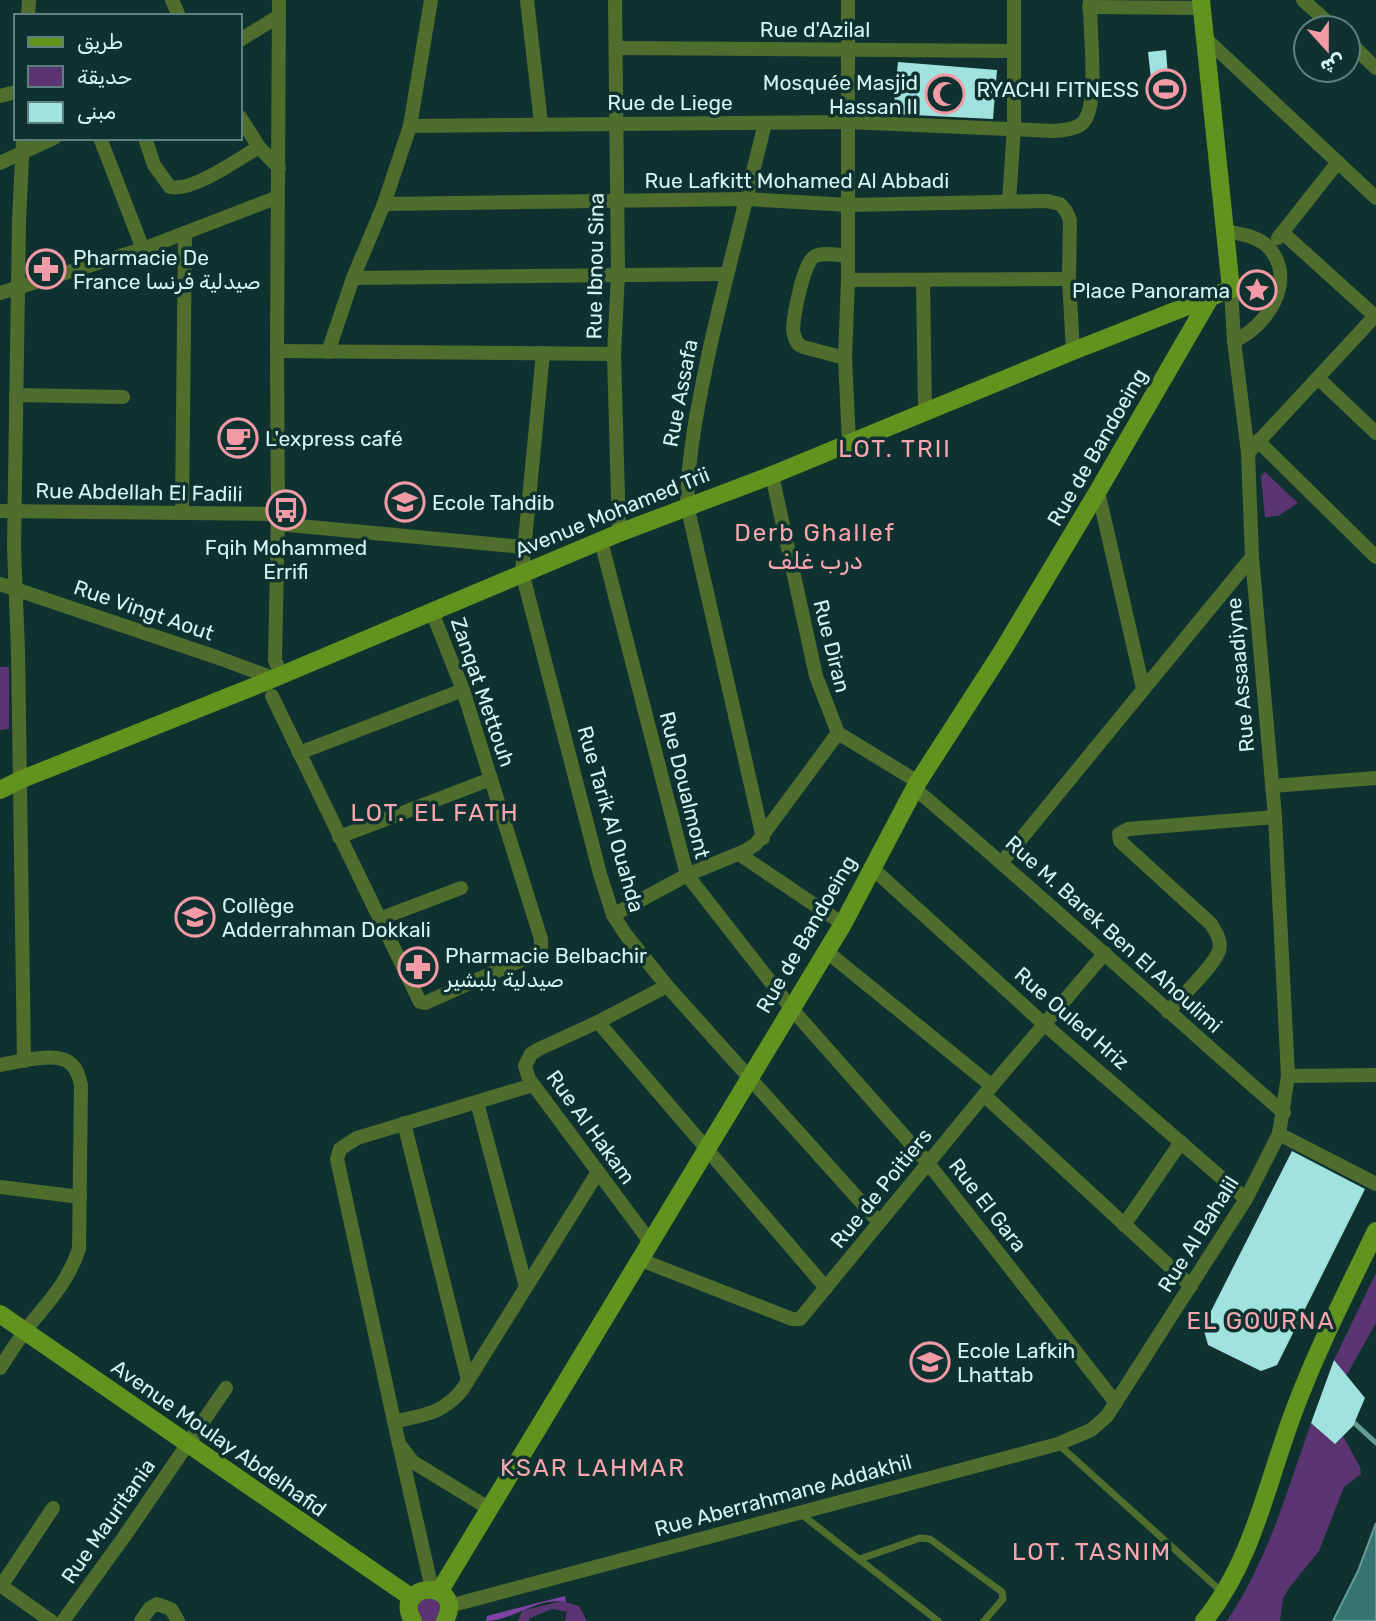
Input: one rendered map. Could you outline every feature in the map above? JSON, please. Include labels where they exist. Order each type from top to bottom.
[{"type":"street","points":[[328,352],[353,278],[384,204],[410,126],[431,0]]},
{"type":"street","points":[[527,0],[541,123]]},
{"type":"street","name":"Rue Ibnou Sina","points":[[615,0],[618,274],[614,354],[619,533]]},
{"type":"street","points":[[848,0],[849,205],[845,358],[849,443]]},
{"type":"street","points":[[1009,201],[1014,128],[1014,0]]},
{"type":"street","points":[[1303,0],[1318,14]]},
{"type":"street","points":[[1090,4],[1202,4]]},
{"type":"street","name":"Rue de Liege","points":[[410,126],[617,122],[849,122],[1055,131],[1070,129],[1085,119],[1090,107],[1090,4]]},
{"type":"street","name":"Rue Assaadiyne","points":[[1202,4],[1234,341],[1248,453],[1252,557],[1275,817],[1289,1076]]},
{"type":"street","points":[[242,38],[281,5]]},
{"type":"street","points":[[281,5],[276,351],[276,683],[299,753],[379,919],[461,888]]},
{"type":"street","points":[[1205,38],[1376,198]]},
{"type":"street","name":"Rue d'Azilal","points":[[617,48],[1013,51]]},
{"type":"street","points":[[1362,54],[1376,68]]},
{"type":"street","points":[[242,120],[259,147],[279,168]]},
{"type":"street","name":"Rue Assafa","points":[[763,838],[687,505],[692,436],[726,274],[765,123]]},
{"type":"street","points":[[23,140],[16,395],[7,511],[7,586],[18,650],[8,785],[24,1061]]},
{"type":"street","points":[[0,163],[50,140]]},
{"type":"street","points":[[101,140],[143,249]]},
{"type":"street","points":[[146,140],[155,166],[170,187],[179,189],[195,183],[259,147]]},
{"type":"street","points":[[1269,247],[1338,162]]},
{"type":"street","points":[[0,293],[143,249],[278,197]]},
{"type":"street","name":"Rue Lafkitt Mohamed Al Abbadi","points":[[384,204],[746,199],[849,205],[1047,201],[1060,204],[1070,220],[1069,279],[1073,351]]},
{"type":"street","points":[[1225,231],[1243,234],[1269,247],[1277,260],[1280,274],[1272,310],[1254,330],[1234,341]]},
{"type":"street","points":[[182,512],[185,233]]},
{"type":"street","points":[[1248,453],[1375,317],[1283,233]]},
{"type":"street","points":[[845,358],[803,347],[798,344],[793,327],[809,261],[820,255],[848,256]]},
{"type":"street","points":[[353,278],[726,274]]},
{"type":"street","points":[[848,280],[1069,279]]},
{"type":"street","points":[[923,281],[925,411]]},
{"type":"street","name":"Avenue Mohamed Trii","points":[[8,785],[276,683],[522,572],[687,505],[772,475],[1231,289]]},
{"type":"street","name":"Rue de Bandoeing","points":[[442,1602],[490,1509],[641,1260],[705,1148],[843,923],[916,785],[1003,650],[1210,298]]},
{"type":"street","points":[[276,351],[614,354]]},
{"type":"street","name":"Rue Tarik Al Ouahda","points":[[543,353],[522,572],[613,915],[667,986],[878,1222]]},
{"type":"street","points":[[1318,378],[1376,433]]},
{"type":"street","points":[[16,395],[123,397]]},
{"type":"street","points":[[1258,441],[1376,557]]},
{"type":"street","name":"Rue Diran","points":[[772,475],[816,676],[838,733]]},
{"type":"street","points":[[1098,491],[1143,688]]},
{"type":"street","name":"Rue Abdellah El Fadili","points":[[7,511],[182,512],[278,519],[523,547]]},
{"type":"street","name":"Rue Doualmont","points":[[601,541],[687,875],[791,1008]]},
{"type":"street","points":[[1002,862],[1252,557]]},
{"type":"street","name":"Rue Vingt Aout","points":[[7,586],[276,683]]},
{"type":"street","name":"Zanqat Mettouh","points":[[379,919],[422,1003],[535,954],[541,947],[541,939],[463,690],[432,612]]},
{"type":"street","points":[[299,753],[463,690]]},
{"type":"street","points":[[613,915],[687,875],[751,848],[763,838],[838,733],[916,785]]},
{"type":"street","points":[[1272,786],[1376,778]]},
{"type":"street","points":[[338,837],[491,779]]},
{"type":"street","name":"Rue M. Barek Ben El Ahoulimi","points":[[916,785],[1284,1113]]},
{"type":"street","points":[[1168,1012],[1219,951],[1217,934],[1210,924],[1120,841],[1119,834],[1128,829],[1275,817]]},
{"type":"street","points":[[739,854],[843,923]]},
{"type":"street","name":"Rue Ouled Hriz","points":[[872,867],[1044,1024],[1246,1199]]},
{"type":"street","points":[[826,951],[988,1090],[1124,1225],[1191,1286]]},
{"type":"street","name":"Rue de Poitiers","points":[[641,1260],[795,1320],[800,1319],[988,1090],[1105,953]]},
{"type":"street","name":"Rue Al Hakam","points":[[651,1243],[533,1085],[524,1066],[531,1054],[598,1023],[667,986]]},
{"type":"street","name":"Rue El Gara","points":[[791,1008],[928,1163],[1116,1403]]},
{"type":"street","points":[[598,1023],[826,1288]]},
{"type":"street","points":[[0,1065],[54,1057],[67,1060],[77,1071],[81,1085],[79,1249],[73,1267],[60,1290],[25,1332],[0,1368]]},
{"type":"street","points":[[1289,1076],[1376,1075]]},
{"type":"street","name":"Rue Al Bahalil","points":[[1116,1403],[1246,1199],[1279,1134],[1289,1076]]},
{"type":"street","points":[[442,1602],[399,1444],[337,1159],[340,1149],[357,1138],[533,1085]]},
{"type":"street","points":[[477,1102],[526,1287]]},
{"type":"street","points":[[404,1123],[468,1380]]},
{"type":"street","points":[[1279,1134],[1376,1184]]},
{"type":"street","points":[[1124,1225],[1181,1142]]},
{"type":"street","points":[[394,1422],[439,1410],[450,1404],[468,1380],[598,1172]]},
{"type":"street","points":[[0,1187],[80,1197]]},
{"type":"street","points":[[1204,1621],[1224,1594],[1260,1514],[1307,1376],[1376,1231]]},
{"type":"street","name":"Avenue Moulay Abdelhafid","points":[[0,1314],[412,1598]]},
{"type":"street","name":"Rue Mauritania","points":[[63,1621],[226,1388]]},
{"type":"street","name":"Rue Aberrahmane Addakhil","points":[[442,1602],[800,1513],[1058,1444],[1091,1430],[1107,1416],[1116,1403]]},
{"type":"street","points":[[399,1444],[413,1462],[490,1509]]},
{"type":"street","points":[[51,1621],[1,1586],[53,1508]]},
{"type":"street","points":[[413,1621],[409,1611],[412,1598],[424,1589],[442,1602]]},
{"type":"street","points":[[141,1621],[150,1608],[157,1604],[171,1609],[178,1621]]},
{"type":"lane","points":[[1058,1444],[1224,1594]]},
{"type":"lane","points":[[800,1513],[939,1621]]},
{"type":"lane","points":[[860,1559],[911,1541],[930,1539],[1002,1592],[1003,1599],[984,1621]]},
{"type":"green space","points":[[1265,472],[1298,503],[1278,516],[1265,517],[1261,476]]},
{"type":"green space","points":[[0,667],[9,667],[9,729],[0,730]]},
{"type":"green space","points":[[1376,1273],[1376,1323],[1346,1376],[1334,1360]]},
{"type":"green space","points":[[1311,1423],[1335,1443],[1343,1436],[1361,1474],[1344,1487],[1319,1551],[1283,1599],[1280,1621],[1227,1621],[1265,1549]]},
{"type":"green space","points":[[419,1595],[443,1599],[440,1621],[417,1621],[414,1600]]},
{"type":"green space","points":[[561,1601],[579,1606],[587,1621],[565,1621],[567,1612],[552,1609],[530,1618],[529,1621],[518,1621],[522,1611]]},
{"type":"shaded area","points":[[565,1596],[566,1602],[546,1602],[506,1617],[486,1621],[487,1616]]},
{"type":"water","points":[[1376,1523],[1376,1621],[1333,1621],[1358,1571]]},
{"type":"building","points":[[1166,50],[1168,77],[1151,79],[1148,52]]},
{"type":"building","name":"Mosquée Masjid Hassan II","points":[[898,62],[997,70],[993,119],[893,114]]},
{"type":"building","points":[[1292,1151],[1365,1189],[1277,1365],[1261,1371],[1208,1345],[1203,1327]]},
{"type":"building","points":[[1334,1360],[1365,1398],[1353,1426],[1335,1444],[1311,1423]]},
{"type":"waterway","points":[[1350,1419],[1376,1443]]},
{"type":"place","name":"RYACHI FITNESS","points":[[1166,89]]},
{"type":"place","name":"Mosquée Masjid Hassan II","points":[[945,94]]},
{"type":"place","name":"Pharmacie De France صيدلية فرنسا","points":[[46,269]]},
{"type":"place","name":"Place Panorama","points":[[1257,290]]},
{"type":"place","name":"L'express café","points":[[238,438]]},
{"type":"place","name":"Ecole Tahdib","points":[[405,502]]},
{"type":"place","name":"Fqih Mohammed Errifi","points":[[286,510]]},
{"type":"place","name":"Collège Adderrahman Dokkali","points":[[195,917]]},
{"type":"place","name":"Pharmacie Belbachir صيدلية بلبشير","points":[[418,967]]},
{"type":"place","name":"Ecole Lafkih Lhattab","points":[[930,1362]]},
{"type":"district","name":"LOT. TRII","points":[[895,449]]},
{"type":"district","name":"Derb Ghallef درب غلف","points":[[815,547]]},
{"type":"district","name":"LOT. EL FATH","points":[[435,813]]},
{"type":"district","name":"EL GOURNA","points":[[1261,1321]]},
{"type":"district","name":"KSAR LAHMAR","points":[[593,1468]]},
{"type":"district","name":"LOT. TASNIM","points":[[1092,1552]]}]
